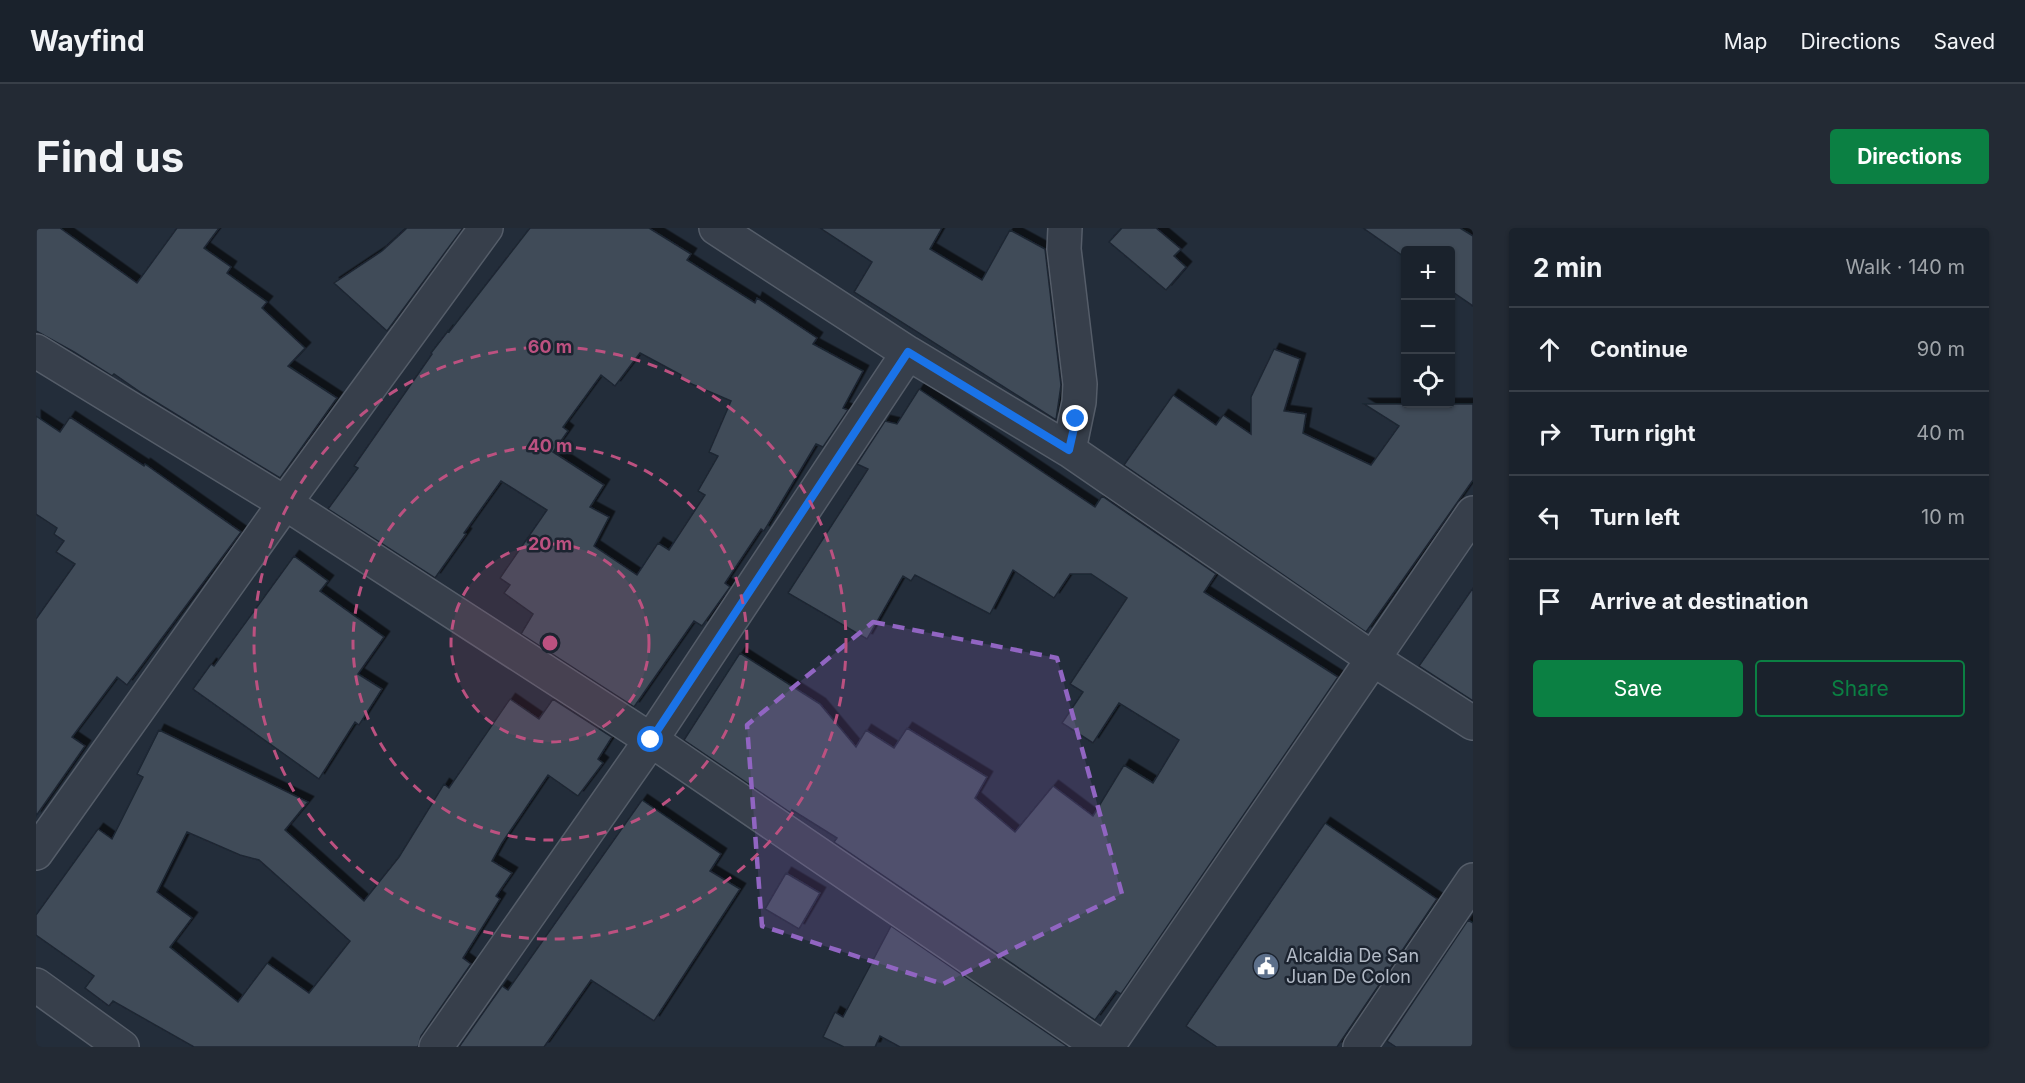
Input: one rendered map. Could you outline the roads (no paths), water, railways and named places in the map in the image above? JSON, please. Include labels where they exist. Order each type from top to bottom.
[{"type":"street","points":[[36,853],[285,503],[486,228]]},
{"type":"street","points":[[716,228],[908,352],[1069,450],[1373,659],[1473,723]]},
{"type":"street","points":[[1065,228],[1064,249],[1080,384],[1079,402],[1069,450]]},
{"type":"street","points":[[36,351],[285,503],[651,740],[1101,1047]]},
{"type":"street","points":[[436,1047],[651,740],[908,352]]},
{"type":"street","points":[[1107,1047],[1373,659],[1464,542],[1473,513]]},
{"type":"street","points":[[1360,1047],[1473,879]]},
{"type":"street","points":[[36,985],[122,1047]]},
{"type":"place","name":"Alcaldia De San Juan De Colon","points":[[1266,966]]}]
